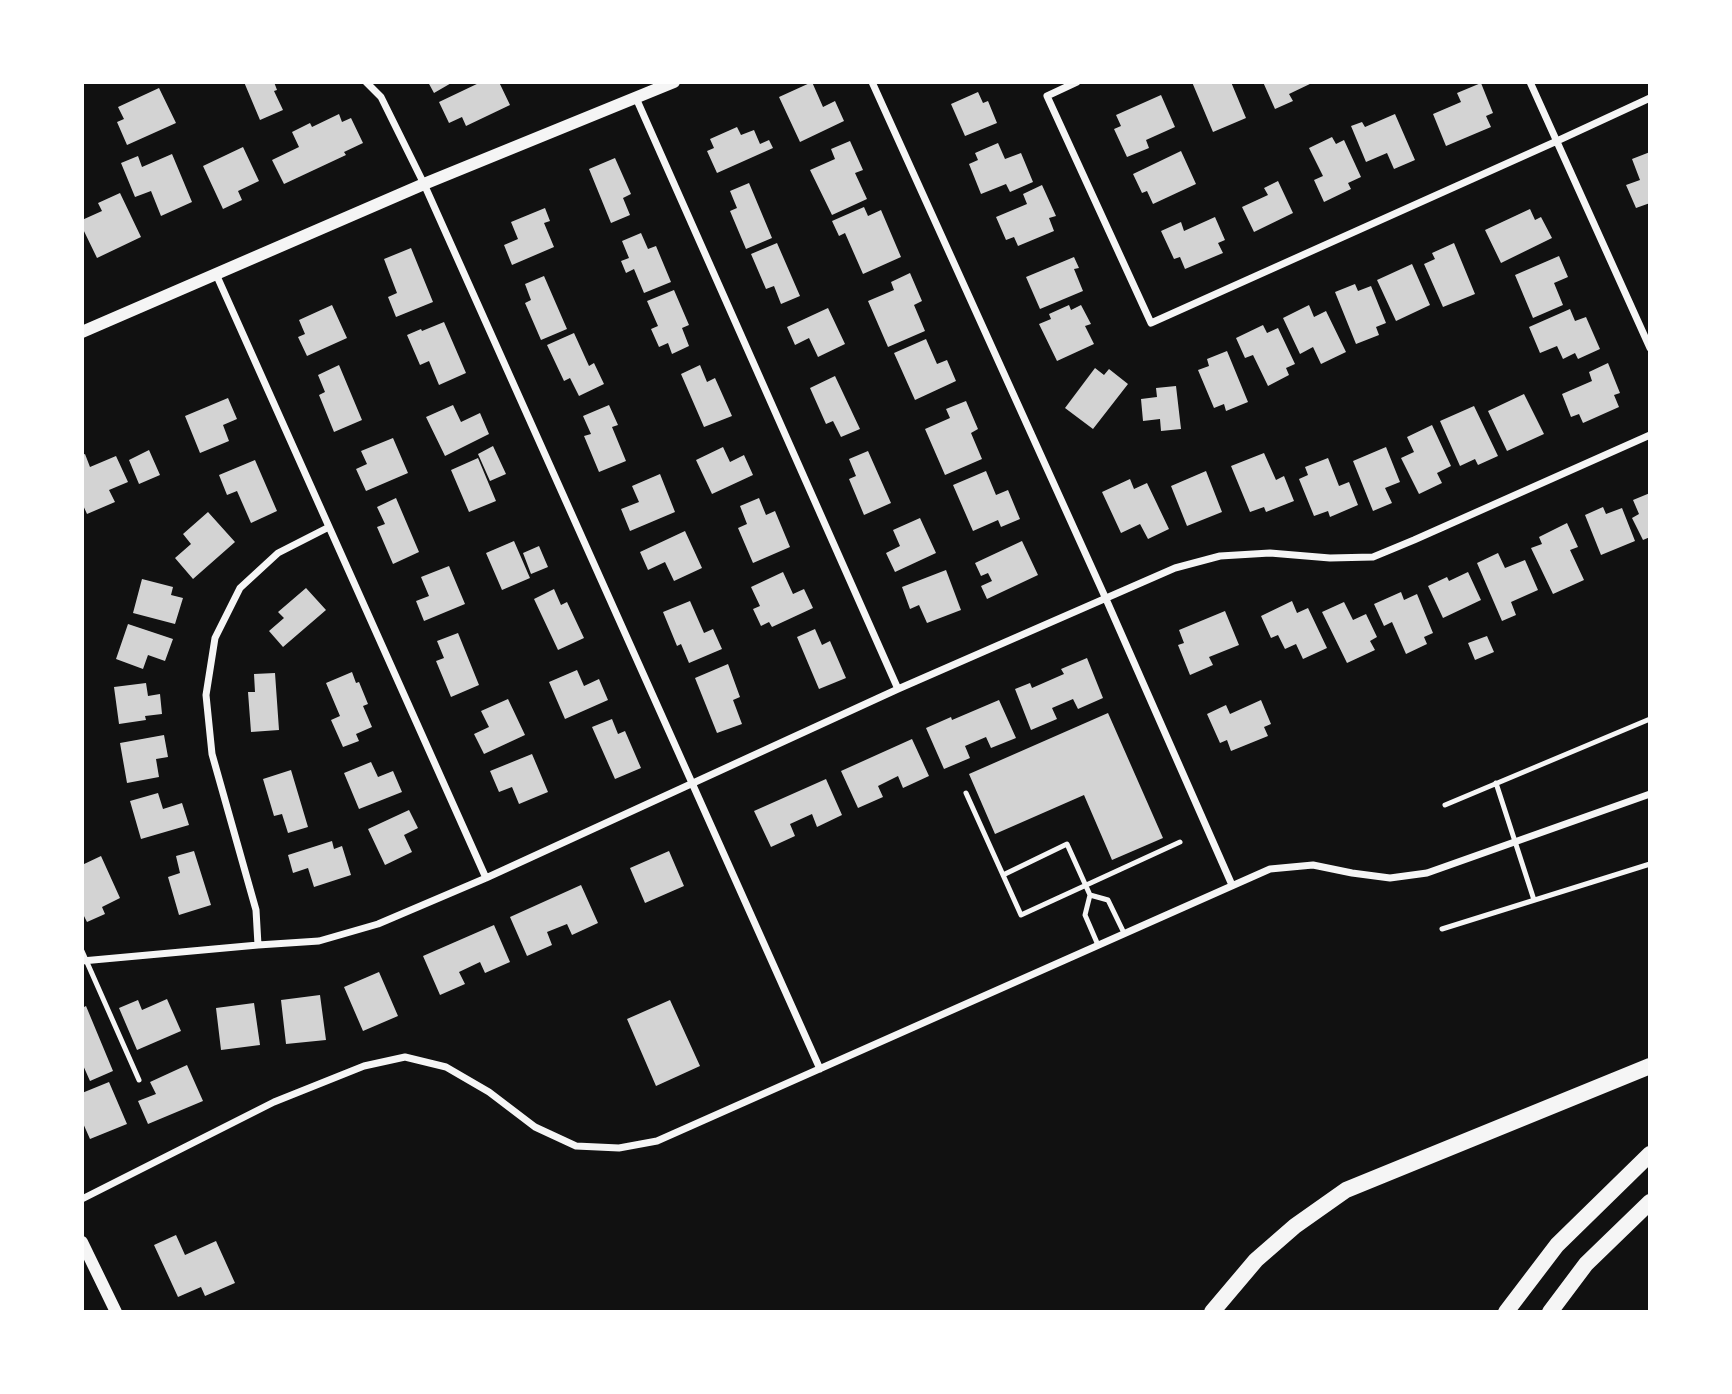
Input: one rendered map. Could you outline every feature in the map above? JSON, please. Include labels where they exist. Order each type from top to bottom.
[{"type":"highway","points":[[1212,1312],[1256,1260],[1295,1226],[1346,1190],[1650,1066]]},
{"type":"highway","points":[[1506,1312],[1557,1245],[1650,1154]]},
{"type":"highway","points":[[1549,1312],[1586,1264],[1650,1202]]},
{"type":"street","points":[[366,82],[381,97],[424,184],[820,1069]]},
{"type":"street","points":[[82,332],[424,184],[674,82]]},
{"type":"street","points":[[872,82],[1233,885]]},
{"type":"street","points":[[1077,82],[1047,96],[1151,323],[1650,98]]},
{"type":"street","points":[[1530,82],[1650,348]]},
{"type":"street","points":[[636,98],[898,689]]},
{"type":"street","points":[[216,274],[486,878]]},
{"type":"street","points":[[84,960],[319,942],[378,924],[486,878],[898,689],[1175,568],[1220,556],[1270,553],[1330,558],[1373,557],[1650,435]]},
{"type":"street","points":[[258,945],[256,910],[212,754],[205,695],[215,638],[240,589],[278,553],[329,527]]},
{"type":"street","points":[[82,1199],[274,1102],[363,1066],[405,1057],[446,1068],[489,1092],[535,1127],[576,1146],[619,1148],[657,1141],[1270,869],[1313,865],[1390,878],[1427,873],[1650,794]]},
{"type":"street","points":[[82,1242],[116,1312]]},
{"type":"lane","points":[[1445,805],[1650,719]]},
{"type":"lane","points":[[1496,783],[1534,900]]},
{"type":"lane","points":[[966,793],[1021,915],[1180,842]]},
{"type":"lane","points":[[1003,876],[1067,844],[1090,895],[1085,915],[1098,945]]},
{"type":"lane","points":[[1442,929],[1650,864]]},
{"type":"lane","points":[[1090,895],[1108,900],[1124,933]]},
{"type":"lane","points":[[82,951],[139,1080]]},
{"type":"building","points":[[244,82],[274,82],[277,90],[274,91],[283,110],[260,120]]},
{"type":"building","points":[[428,82],[453,82],[434,93]]},
{"type":"building","points":[[481,82],[499,82],[510,105],[466,126],[462,117],[449,123],[439,102]]},
{"type":"building","points":[[812,82],[823,107],[835,101],[844,121],[800,142],[779,97]]},
{"type":"building","points":[[1192,82],[1231,82],[1246,118],[1213,132]]},
{"type":"building","points":[[1263,82],[1314,82],[1289,94],[1293,101],[1275,109]]},
{"type":"building","points":[[1481,83],[1493,113],[1486,116],[1491,127],[1446,146],[1433,114],[1461,102],[1457,93]]},
{"type":"building","points":[[159,88],[176,123],[127,145],[117,122],[124,119],[118,107]]},
{"type":"building","points":[[978,92],[983,103],[988,101],[997,123],[965,136],[951,104]]},
{"type":"building","points":[[1161,95],[1175,127],[1146,140],[1149,148],[1127,157],[1114,129],[1121,126],[1116,115]]},
{"type":"building","points":[[339,114],[342,122],[351,118],[363,143],[344,152],[346,155],[284,184],[272,160],[299,147],[292,132],[310,123],[312,127]]},
{"type":"building","points":[[1395,114],[1415,160],[1394,169],[1387,153],[1366,162],[1351,126],[1362,122],[1365,127]]},
{"type":"building","points":[[737,127],[741,135],[754,130],[760,144],[769,140],[773,148],[717,173],[707,151],[714,148],[710,139]]},
{"type":"building","points":[[1332,137],[1336,144],[1344,140],[1361,177],[1348,183],[1351,189],[1324,202],[1314,180],[1323,176],[1309,148]]},
{"type":"building","points":[[850,141],[863,170],[855,173],[867,199],[832,215],[810,170],[835,159],[831,149]]},
{"type":"building","points":[[998,143],[1005,159],[1021,153],[1033,182],[1010,192],[1006,184],[981,194],[969,164],[978,160],[975,153]]},
{"type":"building","points":[[243,147],[259,181],[238,191],[242,200],[223,209],[203,166]]},
{"type":"building","points":[[1181,151],[1196,184],[1153,204],[1147,191],[1142,193],[1133,174]]},
{"type":"building","points":[[1650,152],[1650,203],[1636,208],[1626,185],[1640,180],[1632,159]]},
{"type":"building","points":[[172,154],[192,202],[161,216],[151,191],[135,197],[121,163],[138,156],[142,167]]},
{"type":"building","points":[[615,158],[631,194],[623,198],[630,215],[611,223],[589,169]]},
{"type":"building","points":[[1278,181],[1293,213],[1254,232],[1242,207],[1268,195],[1264,188]]},
{"type":"building","points":[[749,183],[772,238],[746,249],[730,211],[737,208],[730,191]]},
{"type":"building","points":[[1042,185],[1056,216],[1049,218],[1054,231],[1018,246],[1014,237],[1006,240],[996,217],[1027,204],[1023,194]]},
{"type":"building","points":[[120,193],[141,237],[97,258],[82,227],[82,220],[102,211],[98,203]]},
{"type":"building","points":[[864,207],[868,216],[881,210],[901,257],[863,274],[845,233],[839,236],[832,221]]},
{"type":"building","points":[[545,208],[550,221],[544,223],[554,247],[512,265],[504,245],[518,239],[511,222]]},
{"type":"building","points":[[1530,209],[1535,220],[1541,217],[1552,238],[1501,263],[1485,230]]},
{"type":"building","points":[[1215,217],[1225,240],[1218,243],[1223,253],[1185,269],[1180,257],[1174,259],[1161,231],[1181,222],[1184,231]]},
{"type":"building","points":[[641,233],[648,249],[656,246],[671,282],[644,293],[634,269],[626,273],[621,261],[629,258],[622,241]]},
{"type":"building","points":[[777,243],[800,296],[781,304],[774,286],[766,289],[751,254]]},
{"type":"building","points":[[1454,243],[1475,294],[1443,307],[1424,264],[1435,259],[1432,253]]},
{"type":"building","points":[[411,248],[433,302],[396,317],[388,297],[397,293],[384,259]]},
{"type":"building","points":[[1559,256],[1568,277],[1554,283],[1563,305],[1533,318],[1515,275]]},
{"type":"building","points":[[1074,257],[1079,268],[1074,269],[1083,291],[1040,309],[1026,277]]},
{"type":"building","points":[[1412,264],[1430,305],[1396,321],[1377,280]]},
{"type":"building","points":[[910,273],[922,301],[914,305],[925,331],[888,347],[868,301],[894,290],[891,282]]},
{"type":"building","points":[[544,276],[567,329],[541,340],[525,303],[531,300],[525,284]]},
{"type":"building","points":[[1355,284],[1358,291],[1371,286],[1386,323],[1376,327],[1379,335],[1356,344],[1335,292]]},
{"type":"building","points":[[674,290],[689,325],[682,328],[689,346],[672,354],[668,343],[659,347],[651,329],[658,326],[647,301]]},
{"type":"building","points":[[332,305],[347,338],[307,356],[298,337],[305,334],[299,320]]},
{"type":"building","points":[[1069,305],[1071,310],[1081,305],[1091,324],[1085,326],[1094,344],[1057,361],[1039,324],[1051,319],[1049,314]]},
{"type":"building","points":[[1309,305],[1314,317],[1326,311],[1346,352],[1321,364],[1313,347],[1300,354],[1283,318]]},
{"type":"building","points":[[828,308],[845,344],[818,357],[809,338],[795,345],[787,327]]},
{"type":"building","points":[[1570,309],[1575,321],[1586,317],[1600,349],[1578,359],[1575,353],[1563,359],[1557,346],[1540,353],[1529,327]]},
{"type":"building","points":[[444,322],[466,373],[439,385],[429,361],[420,365],[407,335]]},
{"type":"building","points":[[1263,325],[1267,333],[1278,328],[1295,364],[1286,368],[1289,375],[1268,386],[1253,355],[1245,358],[1236,338]]},
{"type":"building","points":[[574,333],[589,366],[594,363],[604,384],[579,396],[570,378],[564,381],[547,345]]},
{"type":"building","points":[[926,339],[937,364],[947,360],[956,381],[915,400],[894,353]]},
{"type":"building","points":[[1227,351],[1248,402],[1226,411],[1224,404],[1214,408],[1198,370],[1209,366],[1207,359]]},
{"type":"building","points":[[1608,363],[1620,393],[1614,395],[1619,407],[1583,423],[1579,414],[1571,417],[1562,394],[1592,381],[1589,372]]},
{"type":"building","points":[[339,365],[362,420],[334,432],[319,395],[325,392],[318,375]]},
{"type":"building","points":[[700,365],[707,382],[715,378],[732,416],[704,427],[681,374]]},
{"type":"building","points":[[1095,368],[1104,375],[1109,369],[1128,384],[1093,429],[1065,408]]},
{"type":"building","points":[[835,376],[860,429],[841,437],[833,421],[826,424],[810,388]]},
{"type":"building","points":[[1176,386],[1181,429],[1161,431],[1160,419],[1143,421],[1141,399],[1157,397],[1156,388]]},
{"type":"building","points":[[1524,394],[1544,434],[1507,451],[1488,411]]},
{"type":"building","points":[[228,398],[237,419],[223,425],[229,441],[200,453],[185,416]]},
{"type":"building","points":[[966,401],[978,429],[971,433],[982,459],[945,475],[925,429],[950,418],[946,409]]},
{"type":"building","points":[[453,405],[461,422],[480,413],[489,434],[445,456],[426,417]]},
{"type":"building","points":[[609,405],[618,425],[612,427],[626,461],[599,472],[584,436],[591,434],[583,416]]},
{"type":"building","points":[[1474,406],[1498,456],[1478,465],[1475,459],[1460,466],[1440,421]]},
{"type":"building","points":[[1432,425],[1451,466],[1437,473],[1442,483],[1419,494],[1401,458],[1414,452],[1407,437]]},
{"type":"building","points":[[393,438],[408,473],[366,491],[356,469],[367,464],[361,451]]},
{"type":"building","points":[[493,446],[506,474],[490,481],[478,454]]},
{"type":"building","points":[[723,447],[730,462],[744,455],[753,475],[712,494],[696,460]]},
{"type":"building","points":[[1386,447],[1400,482],[1385,488],[1392,503],[1373,511],[1353,461]]},
{"type":"building","points":[[149,450],[160,475],[139,484],[129,460]]},
{"type":"building","points":[[868,451],[891,503],[864,515],[849,479],[856,476],[849,459]]},
{"type":"building","points":[[1264,453],[1276,480],[1284,476],[1294,501],[1266,512],[1264,507],[1250,512],[1231,466]]},
{"type":"building","points":[[85,454],[90,467],[116,456],[128,482],[109,490],[115,502],[87,514],[82,503],[82,455]]},
{"type":"building","points":[[478,458],[496,501],[469,512],[451,470]]},
{"type":"building","points":[[1328,458],[1339,486],[1349,482],[1358,505],[1330,517],[1328,511],[1314,516],[1299,479],[1308,475],[1305,467]]},
{"type":"building","points":[[255,460],[277,511],[251,523],[237,491],[227,495],[219,475]]},
{"type":"building","points":[[986,471],[996,495],[1008,490],[1020,519],[1001,527],[998,520],[973,531],[953,485]]},
{"type":"building","points":[[1206,471],[1222,512],[1187,526],[1171,486]]},
{"type":"building","points":[[660,474],[675,512],[630,531],[621,509],[639,502],[632,486]]},
{"type":"building","points":[[1130,479],[1134,489],[1147,483],[1169,529],[1148,539],[1140,524],[1121,533],[1102,492]]},
{"type":"building","points":[[1650,493],[1650,537],[1643,540],[1632,518],[1639,514],[1633,500]]},
{"type":"building","points":[[396,498],[419,552],[393,564],[377,527],[385,524],[377,507]]},
{"type":"building","points":[[759,498],[766,515],[775,511],[790,547],[753,563],[738,528],[747,524],[740,506]]},
{"type":"building","points":[[1603,507],[1606,514],[1622,508],[1635,541],[1601,555],[1585,515]]},
{"type":"building","points":[[208,512],[235,542],[193,579],[175,558],[191,544],[183,534]]},
{"type":"building","points":[[920,518],[936,553],[895,572],[886,553],[900,546],[893,530]]},
{"type":"building","points":[[1567,523],[1578,547],[1570,550],[1584,580],[1553,594],[1531,548],[1542,544],[1539,537]]},
{"type":"building","points":[[685,531],[702,568],[674,581],[665,562],[648,570],[640,552]]},
{"type":"building","points":[[514,541],[530,578],[502,590],[486,553]]},
{"type":"building","points":[[1022,541],[1038,575],[987,599],[981,586],[992,581],[988,573],[981,576],[975,563]]},
{"type":"building","points":[[539,546],[548,567],[531,574],[523,553]]},
{"type":"building","points":[[1498,553],[1505,568],[1525,560],[1538,590],[1511,602],[1516,615],[1502,621],[1477,563]]},
{"type":"building","points":[[449,566],[465,604],[424,621],[416,601],[429,596],[421,577]]},
{"type":"building","points":[[946,570],[961,610],[927,623],[919,605],[910,609],[902,587]]},
{"type":"building","points":[[783,572],[793,594],[804,589],[813,608],[772,627],[769,622],[761,626],[753,609],[760,606],[751,587]]},
{"type":"building","points":[[1468,572],[1481,600],[1443,618],[1428,586],[1447,577],[1449,581]]},
{"type":"building","points":[[142,579],[173,587],[171,595],[183,598],[175,624],[133,613]]},
{"type":"building","points":[[306,588],[326,610],[283,647],[269,631],[284,618],[278,612]]},
{"type":"building","points":[[554,589],[561,605],[567,602],[584,638],[558,650],[534,599]]},
{"type":"building","points":[[1401,592],[1404,600],[1417,594],[1433,633],[1424,637],[1427,644],[1406,654],[1392,622],[1384,626],[1374,604]]},
{"type":"building","points":[[690,601],[704,633],[713,629],[722,649],[689,663],[681,644],[677,646],[663,612]]},
{"type":"building","points":[[1292,601],[1297,613],[1308,608],[1327,648],[1303,659],[1296,644],[1285,649],[1278,635],[1271,638],[1261,616]]},
{"type":"building","points":[[1344,602],[1353,620],[1366,614],[1377,637],[1370,641],[1375,650],[1347,663],[1322,612]]},
{"type":"building","points":[[1225,611],[1239,645],[1209,657],[1213,665],[1190,675],[1178,645],[1184,643],[1179,630]]},
{"type":"building","points":[[128,624],[173,639],[165,661],[148,655],[143,669],[116,659]]},
{"type":"building","points":[[815,629],[822,645],[830,641],[846,678],[819,689],[797,637]]},
{"type":"building","points":[[458,633],[479,685],[451,697],[436,661],[444,658],[437,641]]},
{"type":"building","points":[[1487,636],[1494,652],[1475,660],[1468,643]]},
{"type":"building","points":[[1087,658],[1103,698],[1078,709],[1073,699],[1052,708],[1057,719],[1031,730],[1015,689],[1030,683],[1032,688],[1064,674],[1061,669]]},
{"type":"building","points":[[728,664],[740,697],[733,700],[742,724],[717,733],[695,678]]},
{"type":"building","points":[[577,670],[584,686],[599,679],[608,700],[565,719],[549,682]]},
{"type":"building","points":[[352,672],[368,704],[363,706],[372,727],[356,734],[359,741],[343,747],[331,720],[340,716],[326,683]]},
{"type":"building","points":[[275,673],[279,730],[251,732],[248,692],[255,692],[254,674]]},
{"type":"building","points":[[146,683],[148,696],[160,694],[162,714],[145,716],[146,720],[119,724],[114,687]]},
{"type":"building","points":[[508,699],[525,735],[484,754],[474,734],[489,727],[481,711]]},
{"type":"building","points":[[999,700],[1016,738],[991,748],[986,737],[965,746],[970,758],[944,769],[926,728]]},
{"type":"building","points":[[1261,700],[1271,724],[1264,727],[1268,736],[1231,751],[1227,740],[1220,743],[1207,714],[1226,705],[1230,714]]},
{"type":"building","points":[[1108,713],[1163,838],[1112,860],[1084,795],[995,834],[969,774]]},
{"type":"building","points":[[612,719],[618,734],[625,731],[641,768],[615,779],[592,727]]},
{"type":"building","points":[[164,735],[168,757],[156,759],[159,777],[127,783],[120,743]]},
{"type":"building","points":[[912,739],[929,776],[903,788],[898,776],[878,786],[883,797],[858,808],[841,771]]},
{"type":"building","points":[[532,754],[548,792],[519,804],[512,787],[499,792],[490,771]]},
{"type":"building","points":[[371,762],[378,777],[393,771],[402,792],[359,809],[344,773]]},
{"type":"building","points":[[291,770],[308,827],[288,833],[282,814],[274,816],[263,779]]},
{"type":"building","points":[[826,779],[842,815],[817,827],[812,814],[790,824],[795,836],[771,847],[754,811]]},
{"type":"building","points":[[158,793],[163,809],[182,803],[189,825],[141,839],[130,801]]},
{"type":"building","points":[[409,810],[418,828],[404,835],[412,852],[385,865],[368,829]]},
{"type":"building","points":[[332,841],[334,849],[342,846],[351,875],[314,887],[308,868],[293,873],[288,855]]},
{"type":"building","points":[[194,851],[211,905],[179,915],[168,877],[180,873],[176,856]]},
{"type":"building","points":[[669,851],[684,886],[645,903],[630,868]]},
{"type":"building","points":[[101,856],[120,898],[102,907],[105,914],[87,922],[82,912],[82,865]]},
{"type":"building","points":[[581,885],[598,923],[572,935],[567,924],[547,932],[552,945],[527,956],[510,917]]},
{"type":"building","points":[[494,925],[510,962],[485,973],[480,962],[459,972],[465,984],[440,995],[423,956]]},
{"type":"building","points":[[379,972],[398,1016],[363,1031],[344,987]]},
{"type":"building","points":[[320,995],[326,1040],[286,1044],[281,1000]]},
{"type":"building","points":[[167,999],[181,1031],[137,1050],[119,1008],[138,1000],[142,1010]]},
{"type":"building","points":[[670,1000],[700,1066],[656,1086],[627,1019]]},
{"type":"building","points":[[254,1003],[260,1045],[221,1050],[216,1008]]},
{"type":"building","points":[[86,1006],[113,1071],[90,1081],[82,1063],[82,1008]]},
{"type":"building","points":[[187,1065],[203,1101],[148,1124],[138,1101],[156,1094],[150,1082]]},
{"type":"building","points":[[109,1082],[127,1124],[90,1139],[82,1121],[82,1093]]},
{"type":"building","points":[[176,1235],[185,1255],[216,1241],[235,1283],[205,1296],[201,1287],[178,1297],[154,1245]]}]
